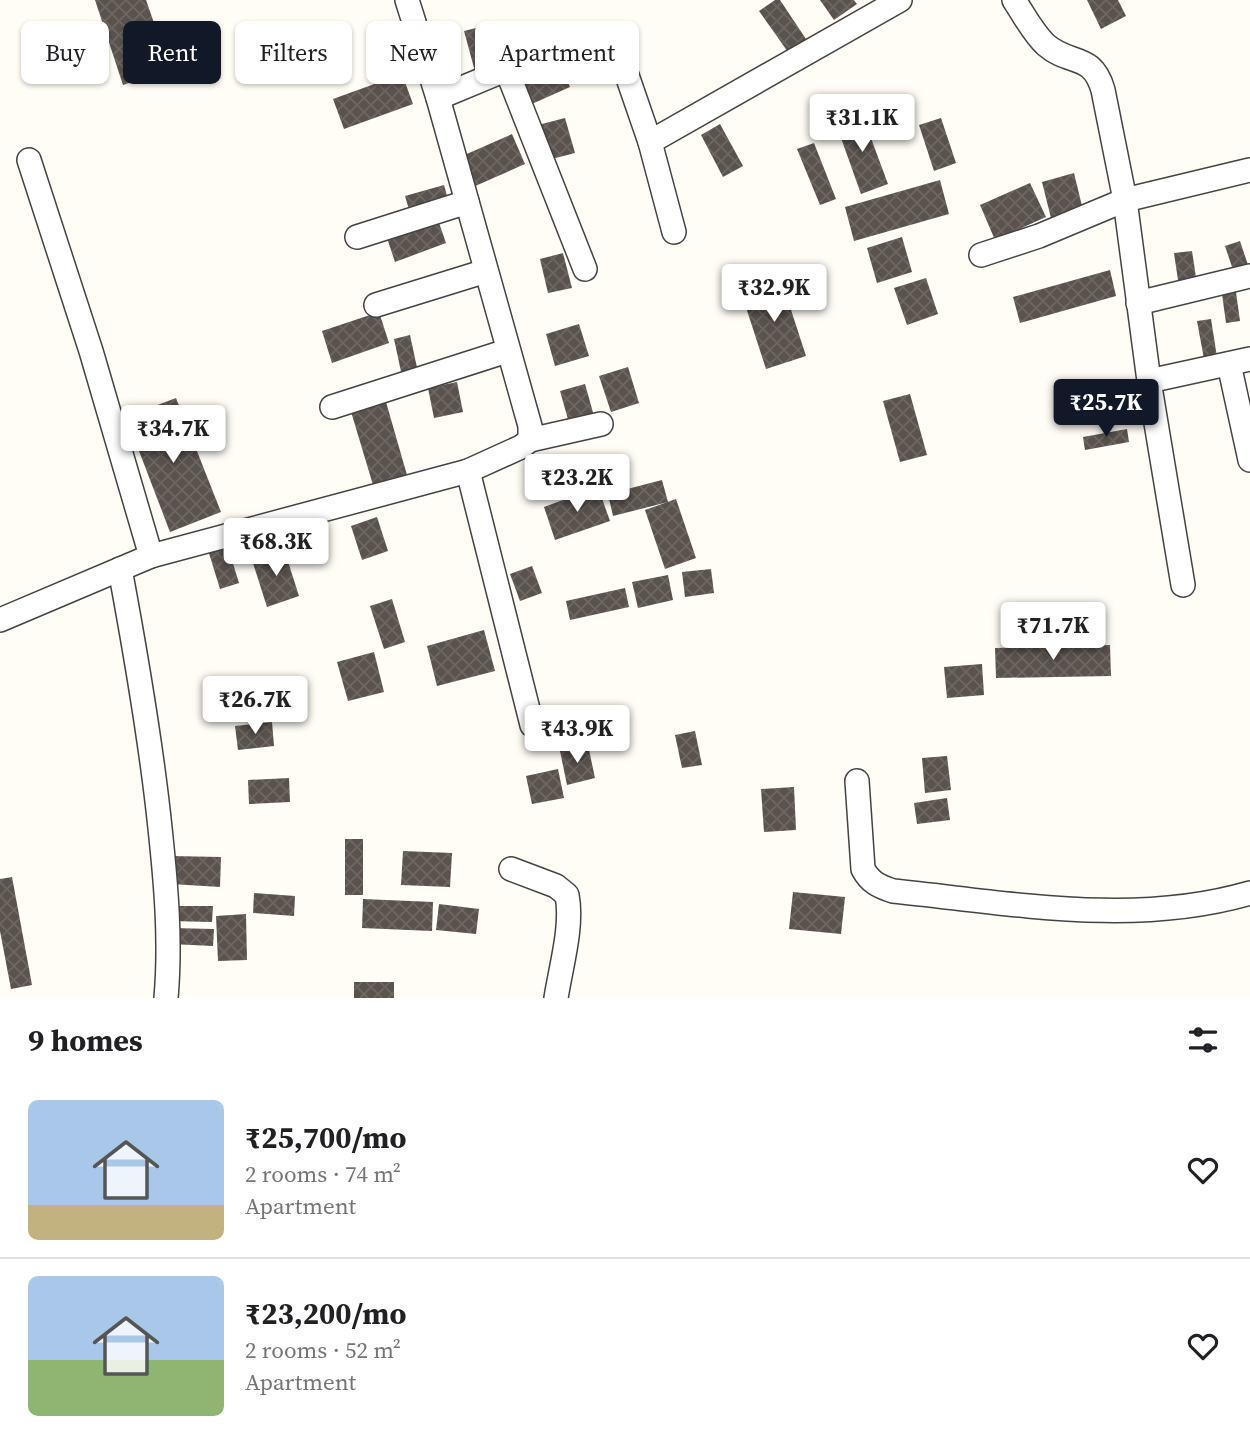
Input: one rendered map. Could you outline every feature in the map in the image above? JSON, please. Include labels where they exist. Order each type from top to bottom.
[{"type":"street","points":[[407,0],[438,98],[530,426],[530,440]]},
{"type":"street","points":[[1014,0],[1044,44],[1056,52],[1092,66],[1099,76],[1125,200],[1149,381],[1183,585]]},
{"type":"street","points":[[650,142],[891,2]]},
{"type":"street","points":[[438,98],[475,84]]},
{"type":"street","points":[[512,84],[584,269]]},
{"type":"street","points":[[630,84],[650,142],[674,232]]},
{"type":"street","points":[[29,160],[91,351],[151,556]]},
{"type":"street","points":[[981,255],[1039,236],[1125,200],[1250,170]]},
{"type":"street","points":[[357,237],[467,202]]},
{"type":"street","points":[[376,305],[486,271]]},
{"type":"street","points":[[1138,303],[1250,276]]},
{"type":"street","points":[[332,407],[507,351]]},
{"type":"street","points":[[1149,381],[1239,362],[1250,460]]},
{"type":"street","points":[[0,620],[151,556],[468,471],[521,447],[530,440],[601,424]]},
{"type":"street","points":[[468,471],[532,725]]},
{"type":"street","points":[[120,569],[145,704],[162,842],[167,893],[166,998]]},
{"type":"street","points":[[856,781],[863,869],[869,879],[878,886],[893,891],[1102,912],[1212,904],[1250,894]]},
{"type":"street","points":[[511,869],[556,886],[567,895],[567,929],[556,998]]},
{"type":"building","points":[[95,0],[146,0],[153,21],[123,21],[123,84],[126,84],[123,85],[109,42],[109,21],[102,21]]},
{"type":"building","points":[[775,0],[780,0],[806,39],[788,52],[759,11]]},
{"type":"building","points":[[820,0],[854,0],[857,4],[834,20]]},
{"type":"building","points":[[1087,0],[1118,0],[1126,16],[1101,29]]},
{"type":"building","points":[[475,28],[475,71],[464,31]]},
{"type":"building","points":[[374,84],[406,84],[413,104],[344,129],[333,99]]},
{"type":"building","points":[[515,84],[569,84],[570,87],[525,107]]},
{"type":"building","points":[[862,114],[888,184],[861,194],[836,124]]},
{"type":"building","points":[[565,118],[575,153],[548,160],[538,125]]},
{"type":"building","points":[[941,118],[956,163],[934,171],[919,125]]},
{"type":"building","points":[[720,124],[743,166],[723,177],[701,135]]},
{"type":"building","points":[[512,134],[525,164],[473,187],[460,157]]},
{"type":"building","points":[[814,143],[836,199],[820,205],[797,149]]},
{"type":"building","points":[[1074,173],[1084,214],[1052,222],[1042,182]]},
{"type":"building","points":[[940,180],[949,214],[854,241],[845,207]]},
{"type":"building","points":[[1030,183],[1046,217],[995,240],[980,205]]},
{"type":"building","points":[[444,185],[449,203],[410,213],[405,196]]},
{"type":"building","points":[[437,217],[446,243],[395,262],[386,235]]},
{"type":"building","points":[[902,237],[912,272],[877,283],[867,248]]},
{"type":"building","points":[[1240,241],[1250,271],[1235,276],[1225,246]]},
{"type":"building","points":[[1192,251],[1197,284],[1179,287],[1174,253]]},
{"type":"building","points":[[563,253],[572,288],[548,293],[540,259]]},
{"type":"building","points":[[1110,270],[1116,296],[1020,323],[1013,297]]},
{"type":"building","points":[[926,278],[938,314],[907,325],[894,288]]},
{"type":"building","points":[[781,279],[806,356],[766,369],[741,292]]},
{"type":"building","points":[[1235,285],[1240,321],[1226,323],[1221,287]]},
{"type":"building","points":[[379,312],[389,343],[332,363],[322,331]]},
{"type":"building","points":[[1211,319],[1217,357],[1204,359],[1197,321]]},
{"type":"building","points":[[579,324],[589,356],[555,366],[546,334]]},
{"type":"building","points":[[410,335],[418,372],[402,376],[394,339]]},
{"type":"building","points":[[628,367],[639,403],[611,412],[599,376]]},
{"type":"building","points":[[457,382],[463,412],[434,418],[428,388]]},
{"type":"building","points":[[585,384],[594,416],[569,423],[560,391]]},
{"type":"building","points":[[910,394],[927,455],[900,462],[883,401]]},
{"type":"building","points":[[384,395],[407,475],[373,485],[349,405]]},
{"type":"building","points":[[176,398],[221,512],[170,532],[126,417]]},
{"type":"building","points":[[1127,429],[1129,442],[1085,450],[1083,437]]},
{"type":"building","points":[[662,480],[668,502],[613,516],[608,494]]},
{"type":"building","points":[[598,487],[610,521],[555,540],[544,507]]},
{"type":"building","points":[[676,499],[696,558],[665,569],[645,510]]},
{"type":"building","points":[[377,517],[388,551],[362,560],[351,526]]},
{"type":"building","points":[[227,544],[239,583],[220,589],[208,550]]},
{"type":"building","points":[[284,549],[299,596],[267,607],[252,560]]},
{"type":"building","points":[[532,566],[542,593],[520,601],[510,574]]},
{"type":"building","points":[[711,569],[714,593],[685,597],[682,572]]},
{"type":"building","points":[[668,575],[673,600],[638,608],[632,582]]},
{"type":"building","points":[[625,588],[629,607],[570,620],[566,601]]},
{"type":"building","points":[[392,599],[405,642],[384,649],[370,606]]},
{"type":"building","points":[[484,630],[495,671],[437,686],[427,646]]},
{"type":"building","points":[[1110,645],[1111,676],[996,678],[995,648]]},
{"type":"building","points":[[374,652],[384,692],[348,701],[337,662]]},
{"type":"building","points":[[982,664],[984,695],[947,698],[944,667]]},
{"type":"building","points":[[272,722],[274,746],[238,750],[235,726]]},
{"type":"building","points":[[695,731],[702,765],[682,768],[675,735]]},
{"type":"building","points":[[588,745],[595,778],[567,785],[560,751]]},
{"type":"building","points":[[947,756],[951,790],[925,793],[922,758]]},
{"type":"building","points":[[558,769],[564,798],[532,804],[526,776]]},
{"type":"building","points":[[289,778],[290,802],[249,804],[248,780]]},
{"type":"building","points":[[794,787],[796,830],[764,832],[761,789]]},
{"type":"building","points":[[947,798],[950,820],[917,824],[914,803]]},
{"type":"building","points":[[345,839],[363,839],[363,895],[345,895]]},
{"type":"building","points":[[403,851],[452,853],[450,887],[401,885]]},
{"type":"building","points":[[171,856],[221,857],[220,887],[171,884]]},
{"type":"building","points":[[12,877],[32,985],[11,989],[0,931],[0,879]]},
{"type":"building","points":[[793,892],[845,897],[841,934],[789,929]]},
{"type":"building","points":[[254,893],[295,896],[294,916],[253,913]]},
{"type":"building","points":[[363,899],[433,902],[432,931],[362,928]]},
{"type":"building","points":[[439,904],[479,909],[476,934],[436,930]]},
{"type":"building","points":[[173,906],[213,906],[212,922],[170,921]]},
{"type":"building","points":[[246,914],[247,960],[218,961],[216,916]]},
{"type":"building","points":[[172,928],[214,929],[213,946],[171,944]]},
{"type":"building","points":[[354,982],[394,982],[394,998],[354,998]]}]
